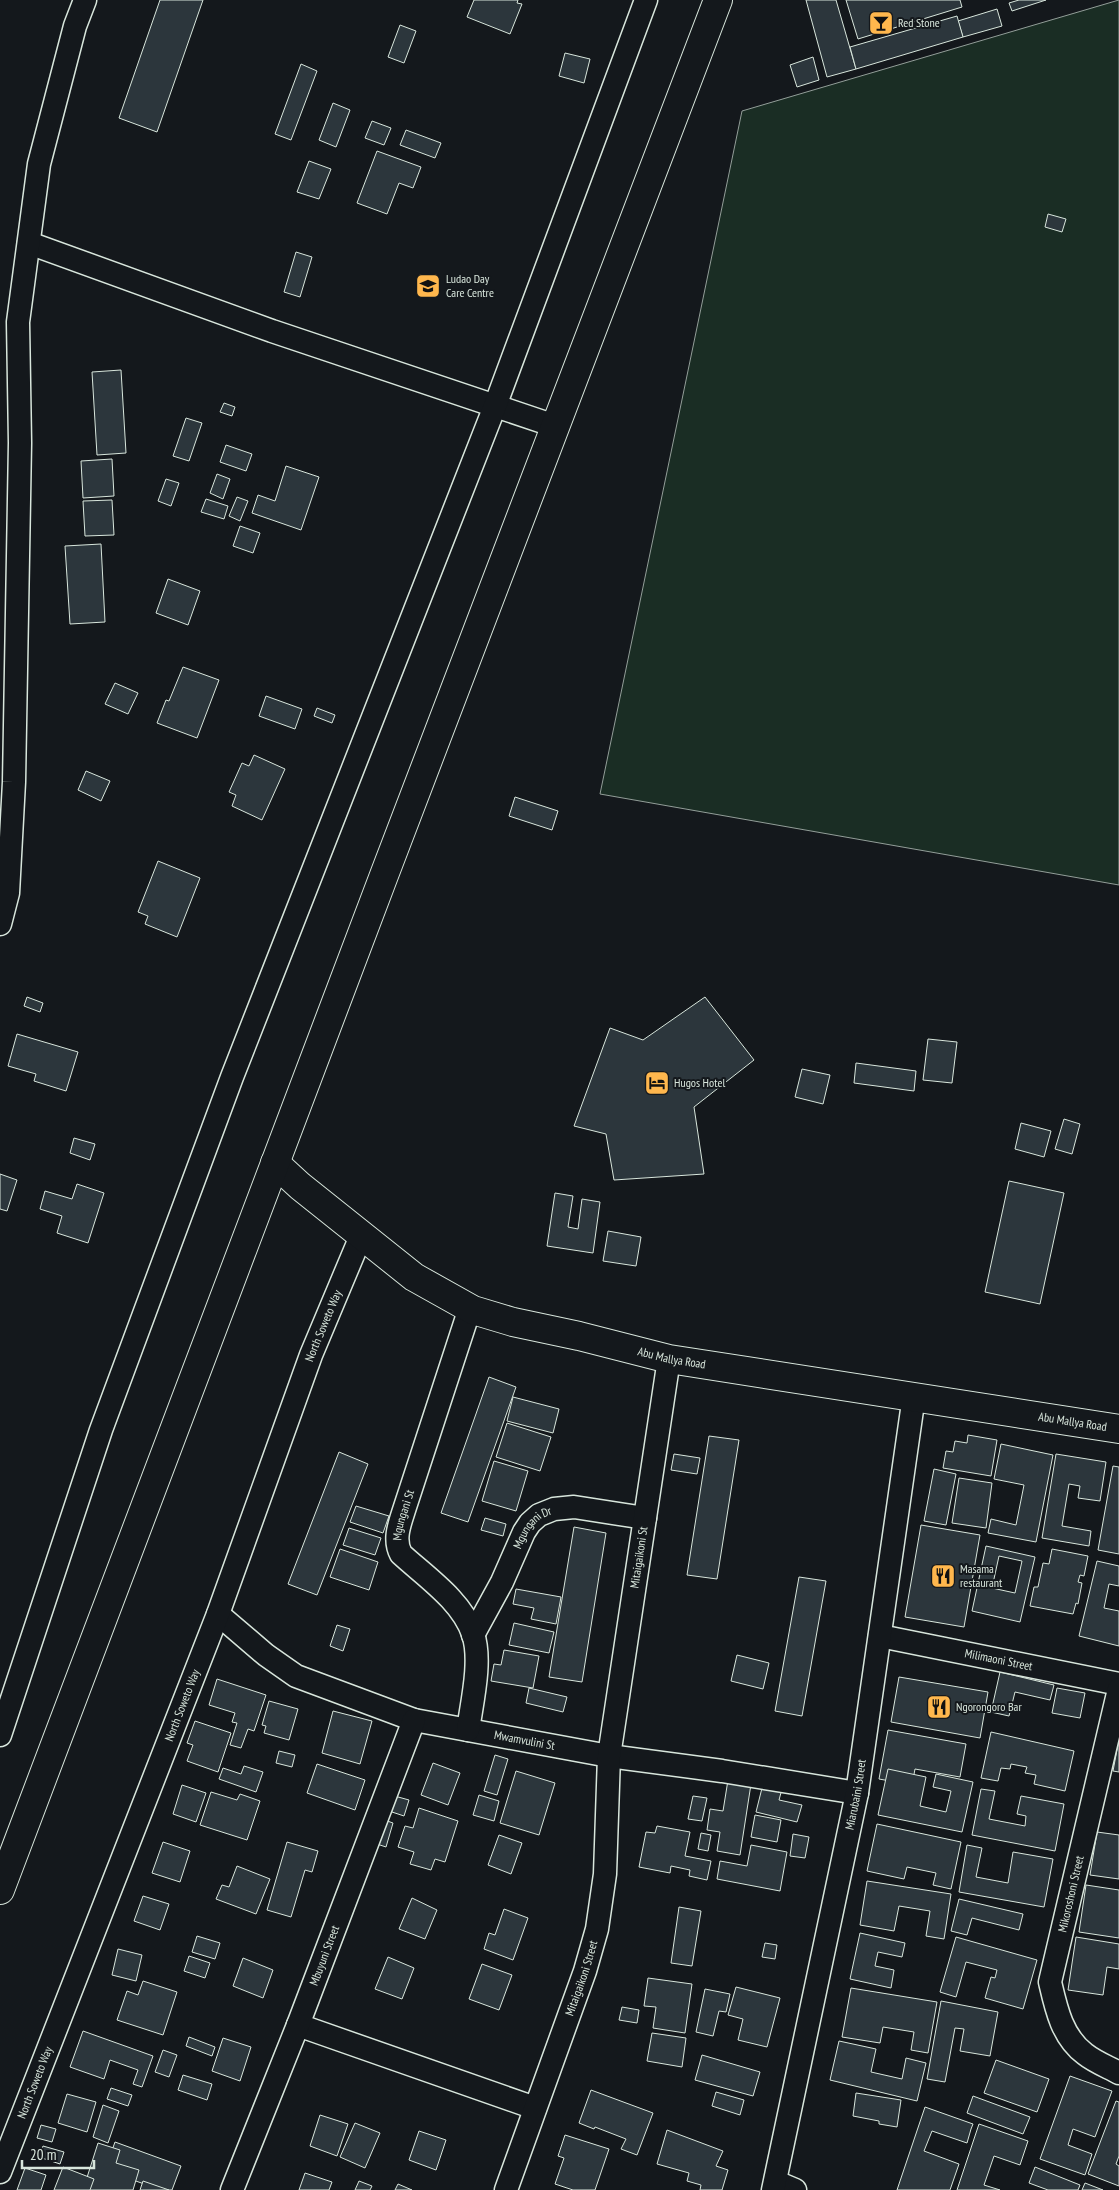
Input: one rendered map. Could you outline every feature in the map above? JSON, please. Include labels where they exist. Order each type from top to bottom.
[{"type":"main road","points":[[0,1890],[192,1389],[275,1163],[718,0]]},
{"type":"main road","name":"Abu Mallya Road","points":[[275,1163],[300,1186],[414,1277],[470,1308],[513,1322],[579,1336],[669,1359],[914,1396],[1119,1430]]},
{"type":"street","points":[[0,924],[8,893],[14,782],[10,442],[18,322],[39,164],[75,26],[85,0]]},
{"type":"street","points":[[0,1735],[102,1430],[229,1086],[495,406],[646,0]]},
{"type":"street","points":[[29,243],[272,331],[555,426]]},
{"type":"street","name":"North Soweto Way","points":[[0,2172],[218,1614],[311,1355],[362,1236]]},
{"type":"street","name":"Mgungani St","points":[[468,1730],[475,1675],[473,1635],[458,1608],[401,1554],[396,1546],[397,1532],[470,1308]]},
{"type":"street","name":"Mitaigaikoni St","points":[[609,1756],[669,1359]]},
{"type":"street","name":"Miarubaini Street","points":[[781,2187],[857,1793],[914,1396]]},
{"type":"street","name":"Mgungani Dr","points":[[473,1635],[502,1582],[524,1532],[530,1523],[539,1516],[554,1509],[574,1507],[645,1518]]},
{"type":"street","name":"Mwamvulini St","points":[[218,1614],[266,1655],[296,1676],[414,1720],[609,1756],[857,1793]]},
{"type":"street","name":"Milimaoni Street","points":[[880,1636],[1119,1684]]},
{"type":"street","name":"Mikoroshoni Street","points":[[1119,1688],[1050,1982],[1058,2014],[1067,2035],[1084,2054],[1119,2073]]},
{"type":"street","name":"Mbuyuni Street","points":[[232,2190],[298,2025],[414,1720]]},
{"type":"street","name":"Mitaigaikoni Street","points":[[506,2190],[585,1971],[597,1929],[605,1874],[609,1756]]},
{"type":"street","points":[[298,2025],[536,2108]]},
{"type":"green space","points":[[1119,0],[1119,885],[600,794],[742,111]]},
{"type":"building","points":[[160,0],[203,0],[157,132],[119,118]]},
{"type":"building","points":[[474,0],[518,0],[517,3],[522,4],[510,34],[467,17]]},
{"type":"building","points":[[806,0],[836,0],[856,69],[827,77]]},
{"type":"building","name":"Red Stone","points":[[846,0],[960,0],[962,7],[858,39]]},
{"type":"building","points":[[1019,0],[1046,0],[1012,11],[1009,3]]},
{"type":"building","points":[[997,9],[1002,26],[963,37],[958,21]]},
{"type":"building","points":[[957,16],[963,37],[856,69],[850,47]]},
{"type":"building","points":[[400,25],[416,31],[404,63],[388,57]]},
{"type":"building","points":[[565,53],[590,59],[584,83],[559,76]]},
{"type":"building","points":[[813,57],[819,80],[797,87],[790,65]]},
{"type":"building","points":[[301,64],[317,71],[291,140],[275,134]]},
{"type":"building","points":[[333,103],[350,110],[336,147],[319,140]]},
{"type":"building","points":[[372,121],[391,128],[384,145],[365,138]]},
{"type":"building","points":[[406,130],[441,143],[435,158],[400,145]]},
{"type":"building","points":[[377,151],[421,167],[413,188],[399,183],[387,214],[357,203]]},
{"type":"building","points":[[309,161],[331,169],[319,199],[297,192]]},
{"type":"building","points":[[1048,214],[1066,219],[1062,232],[1045,227]]},
{"type":"building","points":[[296,252],[312,257],[300,297],[284,292]]},
{"type":"building","points":[[121,370],[126,453],[97,455],[92,372]]},
{"type":"building","points":[[224,403],[235,407],[232,416],[220,412]]},
{"type":"building","points":[[186,418],[202,423],[189,461],[173,456]]},
{"type":"building","points":[[226,445],[252,454],[246,471],[220,462]]},
{"type":"building","points":[[112,459],[114,496],[83,498],[81,461]]},
{"type":"building","points":[[286,466],[319,477],[301,530],[252,513],[258,495],[275,501]]},
{"type":"building","points":[[217,474],[230,479],[223,499],[210,493]]},
{"type":"building","points":[[166,479],[179,483],[171,506],[158,501]]},
{"type":"building","points":[[237,497],[248,501],[240,521],[229,516]]},
{"type":"building","points":[[206,499],[228,506],[224,519],[201,512]]},
{"type":"building","points":[[112,500],[114,535],[85,536],[83,501]]},
{"type":"building","points":[[240,526],[260,533],[253,553],[233,546]]},
{"type":"building","points":[[101,544],[105,622],[70,624],[65,546]]},
{"type":"building","points":[[168,579],[200,591],[188,625],[156,613]]},
{"type":"building","points":[[183,667],[219,680],[197,738],[157,723],[166,700],[169,701]]},
{"type":"building","points":[[115,683],[138,693],[128,714],[105,704]]},
{"type":"building","points":[[266,696],[302,709],[295,729],[259,716]]},
{"type":"building","points":[[317,708],[335,715],[332,723],[314,716]]},
{"type":"building","points":[[254,755],[285,769],[262,820],[232,806],[236,795],[229,792],[242,763],[249,766]]},
{"type":"building","points":[[86,771],[110,781],[101,801],[78,790]]},
{"type":"building","points":[[515,797],[558,811],[552,830],[509,816]]},
{"type":"building","points":[[158,861],[200,878],[177,937],[145,924],[148,916],[138,912]]},
{"type":"building","points":[[27,997],[43,1003],[40,1012],[24,1006]]},
{"type":"building","name":"Hugos Hotel","points":[[705,997],[754,1060],[694,1107],[704,1174],[614,1180],[606,1134],[574,1126],[610,1028],[643,1040]]},
{"type":"building","points":[[17,1034],[78,1052],[66,1091],[34,1081],[36,1074],[8,1066]]},
{"type":"building","points":[[928,1039],[957,1042],[952,1083],[923,1080]]},
{"type":"building","points":[[856,1063],[916,1071],[914,1091],[854,1083]]},
{"type":"building","points":[[802,1069],[830,1075],[823,1104],[795,1097]]},
{"type":"building","points":[[1064,1119],[1080,1124],[1072,1154],[1055,1149]]},
{"type":"building","points":[[1021,1123],[1051,1131],[1044,1157],[1015,1149]]},
{"type":"building","points":[[74,1138],[95,1144],[90,1160],[70,1153]]},
{"type":"building","points":[[0,1174],[17,1180],[7,1211],[0,1209]]},
{"type":"building","points":[[1009,1181],[1064,1193],[1040,1304],[985,1292]]},
{"type":"building","points":[[77,1184],[104,1193],[88,1243],[57,1233],[62,1216],[40,1209],[45,1191],[72,1199]]},
{"type":"building","points":[[555,1193],[573,1196],[568,1227],[578,1229],[582,1199],[600,1202],[593,1253],[547,1246]]},
{"type":"building","points":[[608,1231],[641,1237],[636,1266],[603,1261]]},
{"type":"building","points":[[489,1377],[516,1387],[468,1522],[441,1513]]},
{"type":"building","points":[[513,1397],[559,1409],[553,1433],[507,1421]]},
{"type":"building","points":[[507,1423],[551,1437],[540,1471],[496,1457]]},
{"type":"building","points":[[968,1435],[997,1440],[991,1476],[943,1468],[946,1451],[953,1452],[955,1441],[967,1443]]},
{"type":"building","points":[[709,1436],[739,1440],[717,1579],[687,1575]]},
{"type":"building","points":[[1001,1444],[1053,1455],[1036,1542],[988,1533],[991,1519],[1016,1525],[1024,1485],[994,1479]]},
{"type":"building","points":[[339,1452],[368,1464],[317,1595],[288,1584]]},
{"type":"building","points":[[674,1454],[700,1458],[697,1474],[671,1470]]},
{"type":"building","points":[[1056,1454],[1106,1462],[1100,1501],[1078,1498],[1080,1486],[1069,1484],[1062,1526],[1091,1531],[1089,1546],[1042,1538]]},
{"type":"building","points":[[494,1461],[528,1471],[516,1511],[482,1501]]},
{"type":"building","points":[[1113,1466],[1119,1467],[1119,1554],[1098,1550]]},
{"type":"building","points":[[934,1469],[956,1474],[946,1525],[924,1521]]},
{"type":"building","points":[[959,1478],[992,1483],[986,1528],[952,1523]]},
{"type":"building","points":[[356,1506],[389,1516],[383,1533],[350,1522]]},
{"type":"building","points":[[485,1518],[506,1524],[503,1536],[481,1530]]},
{"type":"building","name":"Masama restaurant","points":[[921,1525],[980,1535],[964,1627],[905,1617]]},
{"type":"building","points":[[574,1527],[606,1533],[582,1682],[549,1677]]},
{"type":"building","points":[[349,1528],[381,1538],[375,1555],[343,1545]]},
{"type":"building","points":[[986,1546],[1035,1557],[1020,1622],[972,1611]],"holes":[[[999,1556],[1022,1561],[1015,1593],[992,1588]]]},
{"type":"building","points":[[340,1549],[378,1562],[369,1590],[330,1577]]},
{"type":"building","points":[[1052,1549],[1088,1556],[1084,1576],[1080,1575],[1078,1582],[1082,1583],[1078,1604],[1076,1603],[1073,1614],[1030,1606],[1034,1587],[1038,1587],[1043,1563],[1049,1564]]},
{"type":"building","points":[[1097,1561],[1119,1566],[1119,1586],[1109,1584],[1104,1608],[1119,1611],[1119,1646],[1079,1636]]},
{"type":"building","points":[[799,1577],[826,1581],[802,1716],[775,1711]]},
{"type":"building","points":[[516,1589],[561,1597],[556,1624],[531,1619],[534,1608],[513,1604]]},
{"type":"building","points":[[514,1623],[554,1632],[549,1653],[509,1645]]},
{"type":"building","points":[[337,1625],[350,1629],[343,1651],[330,1646]]},
{"type":"building","points":[[504,1650],[539,1656],[533,1688],[491,1681],[494,1664],[501,1665]]},
{"type":"building","points":[[737,1655],[769,1663],[763,1689],[731,1681]]},
{"type":"building","points":[[1000,1672],[1054,1685],[1050,1700],[1015,1692],[1009,1716],[991,1712]]},
{"type":"building","name":"Ngorongoro Bar","points":[[899,1677],[988,1692],[980,1738],[891,1722]]},
{"type":"building","points":[[217,1679],[266,1695],[254,1731],[248,1729],[241,1748],[230,1745],[237,1723],[232,1722],[235,1713],[209,1705]]},
{"type":"building","points":[[529,1688],[567,1697],[563,1712],[526,1703]]},
{"type":"building","points":[[1057,1688],[1085,1693],[1080,1718],[1052,1713]]},
{"type":"building","points":[[269,1701],[298,1709],[289,1740],[264,1733],[266,1726],[262,1725]]},
{"type":"building","points":[[333,1711],[372,1721],[360,1764],[322,1753]]},
{"type":"building","points":[[195,1721],[231,1733],[218,1772],[187,1761],[193,1745],[187,1743]]},
{"type":"building","points":[[888,1730],[966,1744],[960,1777],[915,1769],[912,1785],[879,1779]]},
{"type":"building","points":[[991,1732],[1074,1751],[1065,1791],[1034,1784],[1036,1775],[1025,1773],[1027,1767],[1011,1764],[1010,1769],[1001,1768],[998,1781],[981,1778]]},
{"type":"building","points":[[1119,1739],[1119,1772],[1113,1771]]},
{"type":"building","points":[[279,1751],[295,1755],[292,1767],[276,1763]]},
{"type":"building","points":[[495,1755],[508,1759],[497,1795],[484,1791]]},
{"type":"building","points":[[433,1763],[460,1773],[448,1805],[421,1795]]},
{"type":"building","points":[[317,1764],[365,1780],[355,1810],[307,1793]]},
{"type":"building","points":[[244,1766],[263,1772],[256,1792],[219,1779],[223,1768],[241,1774]]},
{"type":"building","points":[[888,1769],[926,1777],[920,1806],[946,1812],[951,1791],[933,1787],[936,1774],[973,1782],[962,1832],[878,1815]]},
{"type":"building","points":[[516,1771],[555,1783],[539,1835],[500,1823]]},
{"type":"building","points":[[728,1780],[751,1784],[740,1855],[717,1851],[720,1832],[707,1830],[710,1809],[723,1811]]},
{"type":"building","points":[[763,1784],[782,1789],[779,1800],[802,1805],[797,1822],[756,1812]]},
{"type":"building","points":[[182,1785],[206,1793],[196,1822],[173,1814]]},
{"type":"building","points":[[981,1789],[995,1791],[989,1819],[1025,1826],[1026,1816],[1017,1814],[1021,1796],[1064,1804],[1055,1851],[972,1835]]},
{"type":"building","points":[[211,1792],[237,1800],[240,1794],[260,1801],[247,1840],[200,1825]]},
{"type":"building","points":[[391,1795],[409,1800],[404,1816],[386,1810]]},
{"type":"building","points":[[479,1795],[499,1801],[494,1821],[473,1815]]},
{"type":"building","points":[[693,1796],[707,1798],[702,1821],[688,1819]]},
{"type":"building","points":[[419,1808],[458,1821],[445,1862],[435,1859],[431,1870],[410,1864],[414,1852],[398,1847],[405,1826],[413,1828]]},
{"type":"building","points":[[755,1815],[781,1820],[777,1842],[751,1837]]},
{"type":"building","points":[[379,1818],[393,1823],[386,1847],[371,1842]]},
{"type":"building","points":[[877,1824],[961,1842],[951,1889],[933,1885],[936,1873],[907,1867],[904,1879],[867,1871]]},
{"type":"building","points":[[657,1826],[690,1832],[685,1856],[711,1861],[707,1880],[689,1876],[690,1870],[671,1866],[670,1873],[639,1867],[646,1832],[655,1833]]},
{"type":"building","points":[[1097,1832],[1119,1835],[1119,1879],[1090,1875]]},
{"type":"building","points":[[701,1833],[711,1835],[708,1851],[698,1849]]},
{"type":"building","points":[[793,1834],[809,1837],[805,1858],[790,1856]]},
{"type":"building","points":[[499,1835],[522,1843],[511,1874],[488,1865]]},
{"type":"building","points":[[163,1842],[190,1851],[180,1882],[152,1873]]},
{"type":"building","points":[[287,1842],[318,1851],[312,1872],[305,1870],[291,1917],[267,1910]]},
{"type":"building","points":[[751,1845],[787,1852],[780,1891],[717,1879],[720,1861],[747,1866]]},
{"type":"building","points":[[967,1845],[982,1848],[976,1877],[1008,1883],[1013,1852],[1053,1859],[1044,1907],[959,1892]]},
{"type":"building","points":[[237,1866],[270,1879],[256,1914],[216,1899],[222,1885],[229,1887]]},
{"type":"building","points":[[867,1881],[951,1894],[944,1939],[926,1936],[930,1911],[899,1906],[894,1931],[860,1925]]},
{"type":"building","points":[[1086,1885],[1119,1890],[1119,1938],[1079,1932]]},
{"type":"building","points":[[143,1896],[169,1904],[160,1930],[134,1921]]},
{"type":"building","points":[[412,1898],[437,1910],[425,1939],[399,1929]]},
{"type":"building","points":[[959,1899],[1023,1914],[1019,1930],[972,1918],[967,1935],[951,1931]]},
{"type":"building","points":[[679,1907],[701,1911],[692,1966],[671,1963]]},
{"type":"building","points":[[504,1909],[528,1918],[513,1960],[484,1949],[489,1933],[495,1935]]},
{"type":"building","points":[[860,1933],[905,1943],[902,1957],[878,1952],[875,1966],[894,1970],[891,1988],[850,1979]]},
{"type":"building","points":[[197,1936],[220,1943],[215,1959],[192,1952]]},
{"type":"building","points":[[956,1937],[1037,1960],[1023,2009],[985,1998],[991,1977],[995,1978],[997,1970],[966,1962],[956,1997],[940,1992]]},
{"type":"building","points":[[1076,1937],[1119,1944],[1119,1969],[1107,1967],[1103,1995],[1068,1990]]},
{"type":"building","points":[[765,1943],[777,1945],[775,1959],[762,1957]]},
{"type":"building","points":[[118,1949],[142,1955],[136,1981],[112,1975]]},
{"type":"building","points":[[189,1956],[210,1963],[205,1978],[184,1971]]},
{"type":"building","points":[[388,1957],[414,1968],[402,1999],[375,1989]]},
{"type":"building","points":[[243,1958],[273,1970],[263,1998],[233,1986]]},
{"type":"building","points":[[482,1964],[512,1975],[499,2010],[469,1999]]},
{"type":"building","points":[[648,1978],[692,1984],[685,2033],[653,2028],[656,2007],[644,2006]]},
{"type":"building","points":[[143,1981],[177,1992],[163,2035],[117,2020],[127,1991],[138,1995]]},
{"type":"building","points":[[736,1987],[780,1998],[767,2047],[738,2040],[743,2019],[728,2015]]},
{"type":"building","points":[[851,1988],[937,2002],[928,2053],[911,2050],[914,2032],[883,2027],[880,2043],[842,2037]]},
{"type":"building","points":[[705,1989],[730,1994],[726,2012],[719,2011],[713,2036],[696,2032]]},
{"type":"building","points":[[941,2001],[998,2012],[990,2056],[960,2051],[964,2029],[955,2028],[945,2082],[927,2079]]},
{"type":"building","points":[[622,2007],[639,2010],[637,2023],[619,2020]]},
{"type":"building","points":[[83,2031],[153,2056],[142,2087],[133,2084],[138,2070],[110,2060],[104,2079],[70,2067]]},
{"type":"building","points":[[652,2033],[686,2038],[682,2067],[647,2061]]},
{"type":"building","points":[[189,2037],[215,2047],[212,2056],[186,2046]]},
{"type":"building","points":[[223,2038],[251,2047],[240,2081],[212,2071]]},
{"type":"building","points":[[839,2041],[876,2049],[871,2072],[902,2079],[906,2058],[926,2063],[917,2101],[830,2080]]},
{"type":"building","points":[[163,2050],[177,2055],[169,2077],[155,2072]]},
{"type":"building","points":[[702,2055],[760,2072],[753,2096],[695,2080]]},
{"type":"building","points":[[996,2060],[1049,2079],[1037,2112],[984,2093]]},
{"type":"building","points":[[183,2075],[212,2084],[207,2100],[178,2090]]},
{"type":"building","points":[[1070,2076],[1112,2091],[1095,2137],[1073,2129],[1068,2145],[1092,2154],[1085,2175],[1040,2159]]},
{"type":"building","points":[[111,2088],[132,2095],[128,2106],[107,2099]]},
{"type":"building","points":[[591,2090],[653,2113],[637,2155],[621,2149],[626,2139],[579,2123]]},
{"type":"building","points":[[716,2092],[744,2100],[740,2115],[712,2106]]},
{"type":"building","points":[[856,2093],[901,2100],[897,2127],[853,2116]]},
{"type":"building","points":[[67,2094],[96,2102],[87,2132],[58,2123]]},
{"type":"building","points":[[973,2096],[1030,2117],[1023,2134],[967,2113]]},
{"type":"building","points":[[1116,2101],[1119,2102],[1119,2156],[1116,2164],[1119,2166],[1119,2186],[1088,2174]]},
{"type":"building","points":[[103,2105],[119,2111],[108,2143],[93,2137]]},
{"type":"building","points":[[925,2107],[973,2124],[967,2143],[932,2131],[924,2151],[959,2164],[950,2190],[897,2190]]},
{"type":"building","points":[[320,2115],[348,2124],[337,2156],[310,2146]]},
{"type":"building","points":[[355,2123],[380,2133],[365,2168],[340,2157]]},
{"type":"building","points":[[979,2124],[1028,2141],[1020,2165],[994,2156],[984,2185],[1000,2190],[957,2190]]},
{"type":"building","points":[[41,2125],[56,2129],[52,2142],[37,2138]]},
{"type":"building","points":[[667,2130],[723,2151],[716,2166],[728,2170],[722,2190],[700,2190],[701,2185],[687,2181],[689,2173],[657,2164]]},
{"type":"building","points":[[419,2131],[446,2140],[436,2170],[409,2160]]},
{"type":"building","points":[[565,2135],[609,2149],[595,2190],[573,2190],[555,2184],[564,2158],[558,2156]]},
{"type":"building","points":[[115,2142],[181,2166],[172,2190],[161,2190],[105,2170]]},
{"type":"building","points":[[98,2143],[120,2150],[116,2163],[139,2170],[133,2190],[83,2190]]},
{"type":"building","points":[[43,2146],[64,2152],[60,2164],[39,2157]]},
{"type":"building","points":[[63,2167],[94,2179],[90,2190],[54,2190]]},
{"type":"building","points":[[1035,2167],[1080,2185],[1078,2190],[1048,2190],[1029,2183]]},
{"type":"building","points":[[25,2168],[46,2175],[41,2190],[17,2190]]},
{"type":"building","points":[[305,2173],[332,2182],[329,2190],[299,2190]]},
{"type":"building","points":[[143,2181],[169,2190],[140,2190]]},
{"type":"building","points":[[359,2181],[372,2186],[370,2190],[355,2190]]},
{"type":"building","points":[[1085,2183],[1103,2190],[1082,2190]]},
{"type":"building","points":[[398,2184],[412,2190],[395,2190]]},
{"type":"place","name":"Red Stone","points":[[881,23]]},
{"type":"place","name":"Ludao Day Care Centre","points":[[428,286]]},
{"type":"place","name":"Hugos Hotel","points":[[657,1083]]},
{"type":"place","name":"Masama restaurant","points":[[943,1576]]},
{"type":"place","name":"Ngorongoro Bar","points":[[939,1707]]}]
